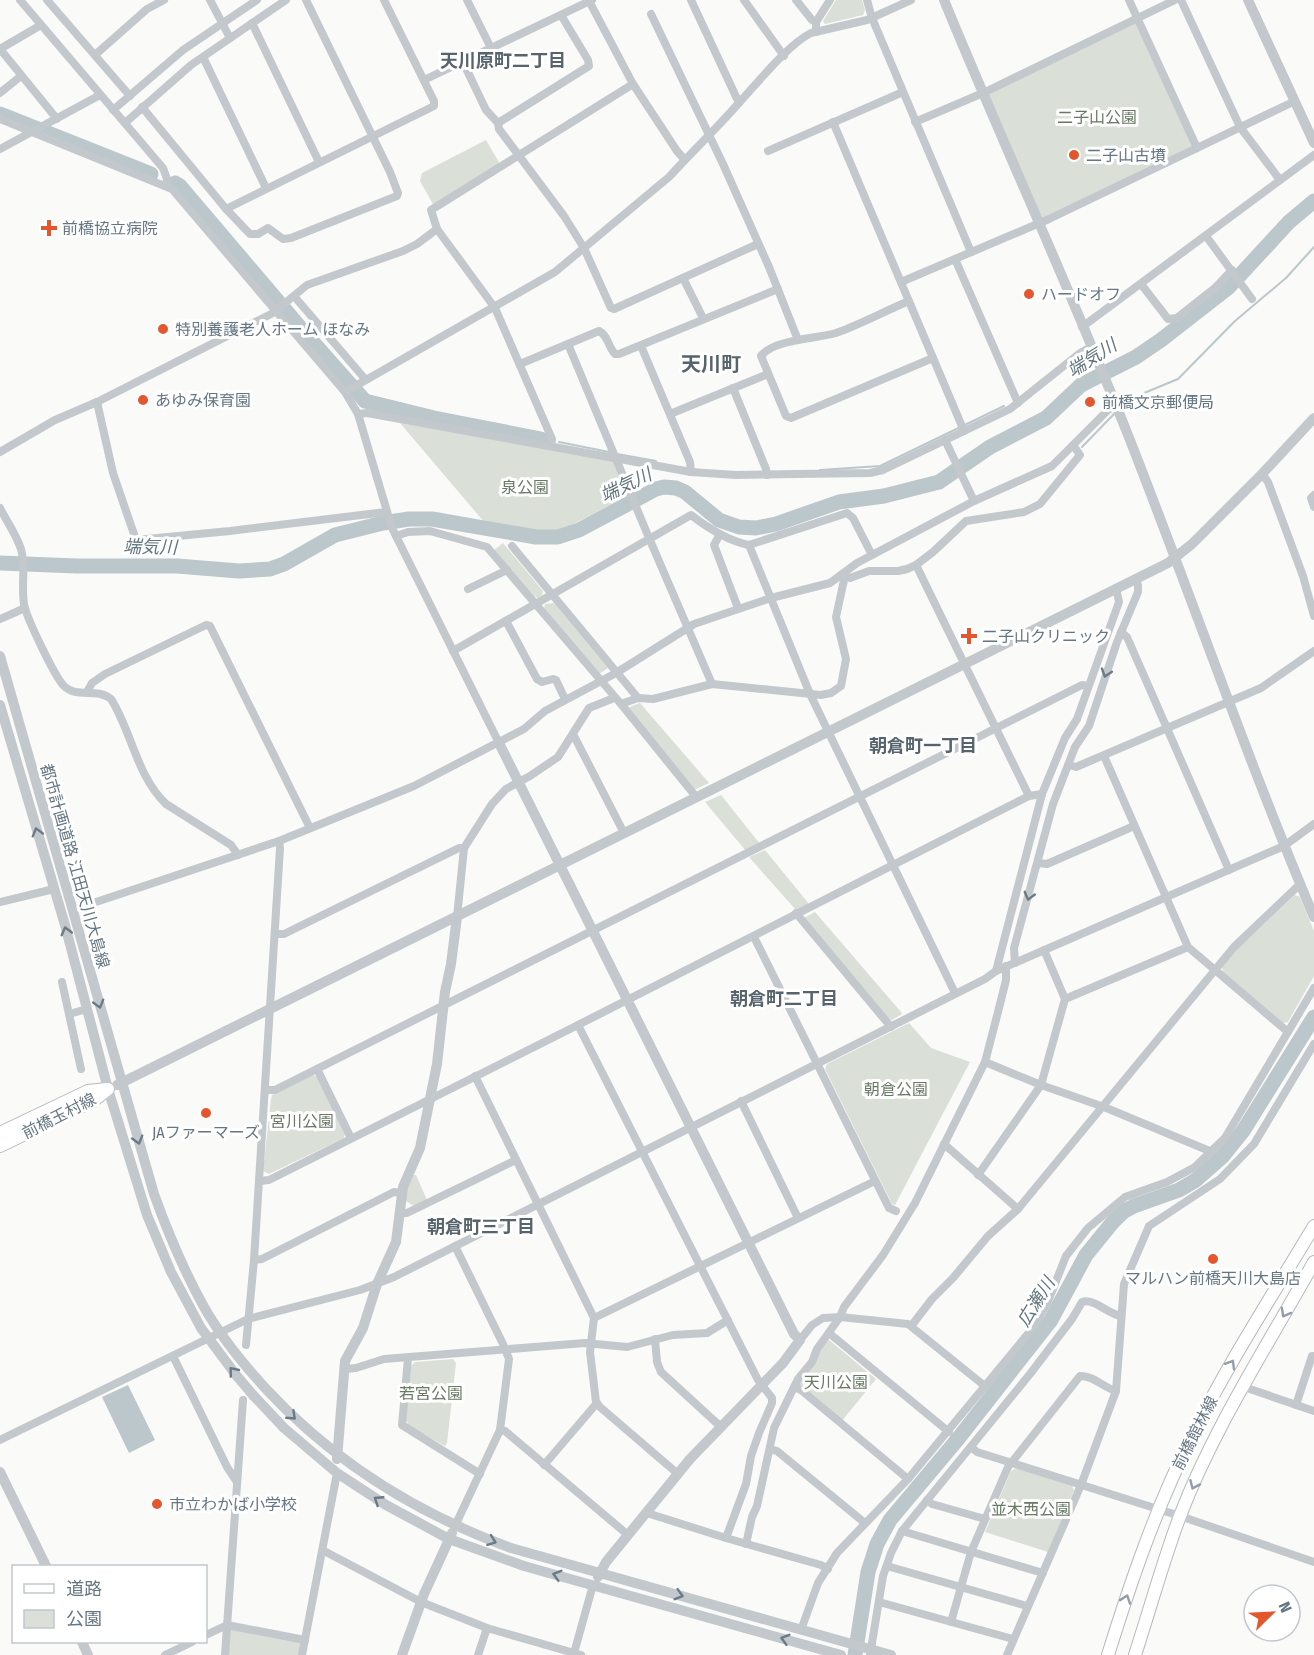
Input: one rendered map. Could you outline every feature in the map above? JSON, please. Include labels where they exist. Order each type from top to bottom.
[{"type":"main road","name":"前橋玉村線","points":[[0,1133],[88,1091],[108,1089]]},
{"type":"main road","name":"前橋玉村線","points":[[0,1146],[93,1101],[108,1089]]},
{"type":"main road","name":"前橋館林線","points":[[1108,1655],[1136,1570],[1187,1447],[1221,1382],[1314,1226]]},
{"type":"main road","name":"前橋館林線","points":[[1135,1655],[1180,1516],[1215,1440],[1314,1262]]},
{"type":"street","points":[[20,0],[163,168],[167,179],[166,186]]},
{"type":"street","points":[[47,0],[130,96]]},
{"type":"street","points":[[94,55],[147,9],[164,0]]},
{"type":"street","points":[[210,0],[230,38]]},
{"type":"street","points":[[113,110],[183,50],[257,0]]},
{"type":"street","points":[[125,123],[203,57],[286,0]]},
{"type":"street","points":[[142,107],[226,209],[250,234],[258,234],[268,228],[283,239],[287,238],[397,196],[398,192],[373,137],[306,0]]},
{"type":"street","points":[[226,209],[434,106],[434,101],[384,0]]},
{"type":"street","points":[[467,0],[491,48]]},
{"type":"street","points":[[691,0],[740,103]]},
{"type":"street","points":[[744,0],[784,56]]},
{"type":"street","points":[[796,0],[816,22]]},
{"type":"street","points":[[816,32],[816,22],[830,0]]},
{"type":"street","points":[[867,0],[872,18],[971,252]]},
{"type":"street","points":[[354,386],[555,272],[669,177],[804,37],[872,18],[911,0]]},
{"type":"street","points":[[944,0],[1115,406],[1176,558],[1284,846],[1314,917]]},
{"type":"street","points":[[1128,0],[1197,148]]},
{"type":"street","points":[[915,122],[982,93],[1175,0]]},
{"type":"street","points":[[1181,0],[1240,128],[1280,180]]},
{"type":"street","points":[[1248,0],[1314,142]]},
{"type":"street","points":[[424,80],[591,1],[633,84],[676,151],[684,159]]},
{"type":"street","points":[[651,14],[758,244],[798,340]]},
{"type":"street","points":[[498,123],[589,66],[588,60],[561,15]]},
{"type":"street","points":[[252,23],[319,162]]},
{"type":"street","points":[[41,25],[0,49],[57,119]]},
{"type":"street","points":[[203,57],[266,188]]},
{"type":"street","points":[[463,62],[486,110],[498,123],[584,248],[611,308],[614,309],[758,244]]},
{"type":"street","points":[[0,93],[21,75]]},
{"type":"street","points":[[551,445],[552,439],[495,308],[437,229],[431,210],[633,84]]},
{"type":"street","points":[[768,151],[903,92]]},
{"type":"street","points":[[0,149],[100,95]]},
{"type":"street","points":[[901,282],[1038,224],[1295,101]]},
{"type":"street","points":[[0,119],[36,130],[166,186],[175,192],[279,308],[354,386]]},
{"type":"street","points":[[833,122],[964,431]]},
{"type":"street","points":[[1082,327],[1314,155]]},
{"type":"street","points":[[0,452],[55,420],[97,402],[279,308],[307,285],[403,251],[437,229]]},
{"type":"street","points":[[1206,236],[1252,299]]},
{"type":"street","points":[[955,259],[1018,403]]},
{"type":"street","points":[[1142,284],[1171,320],[1177,318],[1215,288],[1232,270]]},
{"type":"street","points":[[683,278],[704,318]]},
{"type":"street","points":[[520,364],[599,331],[604,335],[611,351],[615,354],[641,346],[778,289]]},
{"type":"street","points":[[294,296],[354,386],[358,414],[394,532],[748,1243],[794,1334],[800,1340]]},
{"type":"street","points":[[909,301],[837,332],[790,342],[763,354],[762,359],[768,374],[789,419],[933,358]]},
{"type":"street","points":[[568,344],[712,684]]},
{"type":"street","points":[[641,346],[690,462],[691,472]]},
{"type":"street","points":[[358,414],[367,413],[551,445],[691,472],[767,475],[876,472],[1010,409],[1080,353],[1091,347]]},
{"type":"street","points":[[670,414],[768,374]]},
{"type":"street","points":[[733,388],[767,475]]},
{"type":"street","points":[[97,402],[113,473],[136,540],[387,514]]},
{"type":"street","points":[[72,910],[279,841],[410,788],[524,729],[545,711],[601,682],[698,622],[771,598],[830,583],[872,555],[974,501],[1052,466],[1108,410],[1115,406]]},
{"type":"street","points":[[108,1089],[1176,558],[1262,474],[1314,419]]},
{"type":"street","points":[[945,440],[974,501]]},
{"type":"street","points":[[843,574],[849,578],[869,571],[902,571],[916,565],[933,552],[966,521],[1010,515],[1037,506],[1080,455],[1073,445]]},
{"type":"street","points":[[1262,474],[1268,482],[1304,578],[1314,616]]},
{"type":"street","points":[[1314,495],[1311,498],[1314,507]]},
{"type":"street","points":[[0,508],[16,536],[23,559],[25,608],[60,681],[73,692],[100,693],[111,699],[146,779],[163,801],[231,845],[238,855]]},
{"type":"street","points":[[453,651],[691,515],[737,543],[749,545],[847,513],[853,518],[872,555]]},
{"type":"street","points":[[394,532],[430,531],[483,544],[618,701],[697,798]]},
{"type":"street","points":[[720,534],[714,545],[738,608]]},
{"type":"street","points":[[749,545],[810,694],[955,993]]},
{"type":"street","points":[[512,546],[638,698]]},
{"type":"street","points":[[916,565],[1029,796]]},
{"type":"street","points":[[854,566],[854,572],[858,576]]},
{"type":"street","points":[[468,589],[507,570]]},
{"type":"street","points":[[1304,578],[1314,573]]},
{"type":"street","points":[[302,1655],[338,1473],[346,1357],[363,1328],[377,1284],[397,1238],[402,1193],[420,1148],[430,1099],[437,1064],[446,983],[452,964],[464,848],[500,794],[558,757],[586,711],[618,701],[638,698],[654,699],[712,684],[821,695],[831,693],[838,688],[842,684],[846,659],[836,617],[844,580],[843,574]]},
{"type":"street","points":[[746,1544],[774,1428],[794,1387],[801,1374],[813,1362],[817,1349],[840,1317],[844,1307],[883,1255],[915,1203],[985,1062],[1053,804],[1075,747],[1089,726],[1121,632],[1138,592],[1135,579]]},
{"type":"street","points":[[996,971],[1042,794],[1065,738],[1077,718],[1119,602],[1116,588]]},
{"type":"street","points":[[0,619],[25,608]]},
{"type":"street","points":[[506,621],[537,679],[542,682],[555,678],[565,699]]},
{"type":"street","points":[[87,692],[92,683],[105,674],[206,625],[210,626],[310,828]]},
{"type":"street","points":[[1121,632],[1127,637],[1229,870]]},
{"type":"street","points":[[1069,765],[1076,767],[1104,756],[1268,685],[1314,651]]},
{"type":"street","name":"都市計画道路 江田天川大島線","points":[[0,656],[154,1194],[170,1236],[204,1307],[245,1365],[278,1401],[338,1456],[380,1485],[455,1526],[510,1548],[869,1651],[891,1655]]},
{"type":"street","points":[[265,1090],[275,1090],[1082,686],[1088,686]]},
{"type":"street","name":"都市計画道路 江田天川大島線","points":[[0,705],[54,889],[108,1089],[147,1215],[171,1272],[208,1339],[236,1375],[299,1442],[338,1473],[386,1505],[449,1539],[506,1560],[593,1586],[839,1655]]},
{"type":"street","points":[[573,734],[624,833]]},
{"type":"street","points":[[1104,756],[1188,947],[1288,1032]]},
{"type":"street","points":[[259,1181],[269,1180],[754,937],[796,913],[1029,796],[1042,794]]},
{"type":"street","points":[[0,1440],[248,1319],[377,1284],[818,1064],[986,979],[1010,964],[1284,846],[1314,824]]},
{"type":"street","points":[[1038,863],[1047,864],[1134,826]]},
{"type":"street","points":[[246,1345],[254,1260],[279,841]]},
{"type":"street","points":[[274,934],[284,934],[459,848],[464,848]]},
{"type":"street","points":[[912,1325],[988,1236],[1018,1209],[1234,947],[1296,888],[1301,886]]},
{"type":"street","points":[[0,902],[54,889]]},
{"type":"street","points":[[796,913],[891,1027]]},
{"type":"street","points":[[754,937],[875,1181],[889,1208],[896,1211]]},
{"type":"street","points":[[1065,999],[1188,947]]},
{"type":"street","points":[[978,1175],[1041,1085],[1065,999],[1044,950]]},
{"type":"street","points":[[62,982],[81,1069]]},
{"type":"street","points":[[801,1630],[818,1583],[837,1553],[909,1479],[986,1387],[1037,1321],[1047,1304],[1066,1256],[1088,1228],[1118,1201],[1185,1173],[1212,1152],[1231,1128],[1314,988]]},
{"type":"street","points":[[69,1014],[87,1009]]},
{"type":"street","points":[[578,1025],[762,1386],[772,1398],[751,1456],[746,1484],[726,1538]]},
{"type":"street","points":[[1007,1655],[1081,1485],[1116,1390],[1125,1280],[1149,1226],[1220,1179],[1254,1144],[1314,1044]]},
{"type":"street","points":[[985,1062],[1104,1107],[1212,1152]]},
{"type":"street","points":[[317,1069],[351,1138]]},
{"type":"street","points":[[475,1076],[594,1318],[591,1344],[597,1403],[678,1474]]},
{"type":"street","points":[[741,1101],[798,1218]]},
{"type":"street","points":[[944,1144],[1018,1209]]},
{"type":"street","points":[[400,1214],[407,1213],[516,1160]]},
{"type":"street","points":[[594,1318],[875,1181]]},
{"type":"street","points":[[254,1260],[262,1259],[394,1192],[402,1193]]},
{"type":"street","points":[[402,1655],[421,1602],[500,1430],[509,1359],[454,1246]]},
{"type":"street","points":[[869,1651],[887,1566],[902,1532],[1056,1340],[1082,1302],[1088,1301],[1121,1316]]},
{"type":"street","points":[[324,1551],[421,1602],[487,1628],[577,1654],[593,1586],[599,1573],[678,1474],[783,1363],[817,1321],[823,1318],[840,1317],[912,1325],[986,1387]]},
{"type":"street","points":[[345,1369],[384,1359],[591,1344],[627,1347],[674,1335],[707,1333],[728,1320]]},
{"type":"street","points":[[829,1333],[949,1432]]},
{"type":"street","points":[[655,1339],[657,1362],[661,1371],[721,1427]]},
{"type":"street","points":[[173,1356],[227,1467],[237,1482]]},
{"type":"street","points":[[1296,1405],[1312,1356],[1314,1356]]},
{"type":"street","points":[[408,1358],[402,1425],[480,1474]]},
{"type":"street","points":[[951,1622],[971,1552],[1011,1462],[1080,1376],[1086,1375],[1116,1390]]},
{"type":"street","points":[[794,1387],[801,1390],[909,1479]]},
{"type":"street","points":[[1244,1387],[1314,1411]]},
{"type":"street","points":[[225,1655],[243,1400]]},
{"type":"street","points":[[544,1465],[597,1403]]},
{"type":"street","points":[[500,1430],[505,1431],[628,1536]]},
{"type":"street","points":[[971,1447],[977,1452],[1160,1509],[1314,1562]]},
{"type":"street","points":[[770,1449],[777,1451],[865,1523]]},
{"type":"street","points":[[0,1472],[46,1565]]},
{"type":"street","points":[[927,1500],[932,1504],[985,1519]]},
{"type":"street","points":[[647,1513],[828,1569]]},
{"type":"street","points":[[902,1532],[1043,1573]]},
{"type":"street","points":[[887,1566],[1027,1606]]},
{"type":"street","points":[[879,1602],[1013,1639]]},
{"type":"street","points":[[207,1634],[227,1624],[305,1640]]},
{"type":"street","points":[[478,1655],[487,1628]]},
{"type":"street","points":[[165,1655],[188,1643]]},
{"type":"green space","points":[[836,0],[862,0],[865,10],[863,15],[825,24],[823,21]]},
{"type":"green space","name":"二子山公園","points":[[1137,18],[1197,148],[1038,224],[983,93]]},
{"type":"green space","points":[[486,140],[500,164],[433,204],[420,181],[422,173]]},
{"type":"green space","name":"泉公園","points":[[400,423],[612,459],[627,496],[564,529],[547,532],[485,523]]},
{"type":"green space","points":[[503,543],[543,591],[538,598],[494,550]]},
{"type":"green space","points":[[554,603],[608,668],[599,674],[544,609],[545,604]]},
{"type":"green space","points":[[640,703],[709,783],[694,790],[627,708]]},
{"type":"green space","points":[[721,795],[760,844],[746,851],[705,802]]},
{"type":"green space","points":[[765,850],[809,904],[796,910],[749,857]]},
{"type":"green space","points":[[1295,895],[1300,897],[1314,931],[1314,976],[1288,1022],[1283,1023],[1223,973],[1222,967],[1238,948]]},
{"type":"green space","points":[[815,912],[902,1014],[892,1020],[888,1019],[804,918]]},
{"type":"green space","name":"朝倉公園","points":[[909,1023],[931,1048],[970,1062],[895,1205],[892,1204],[825,1069],[827,1064]]},
{"type":"green space","name":"宮川公園","points":[[313,1075],[318,1077],[345,1133],[344,1138],[269,1174],[263,1171],[272,1095]]},
{"type":"green space","points":[[414,1175],[427,1200],[414,1206],[406,1201],[406,1190]]},
{"type":"green space","name":"天川公園","points":[[829,1340],[876,1379],[841,1422],[799,1388],[799,1382],[814,1365],[825,1341]]},
{"type":"green space","name":"若宮公園","points":[[453,1359],[456,1363],[445,1446],[409,1426],[406,1420],[411,1366],[415,1362]]},
{"type":"green space","name":"並木西公園","points":[[1016,1468],[1072,1486],[1074,1490],[1048,1552],[985,1532],[1011,1471]]},
{"type":"green space","points":[[230,1628],[303,1642],[300,1655],[228,1655]]},
{"type":"shaded area","points":[[128,1385],[155,1440],[129,1453],[102,1397]]},
{"type":"waterway","points":[[0,114],[151,174]]},
{"type":"waterway","points":[[175,183],[365,401],[434,418],[541,439]]},
{"type":"waterway","name":"端気川","points":[[0,563],[177,566],[239,571],[270,569],[284,564],[335,535],[409,519],[432,519],[536,537],[558,537],[579,530],[656,489],[664,487],[676,488],[685,492],[719,520],[739,527],[756,528],[776,524],[839,502],[884,496],[939,482],[990,447],[1046,418],[1081,385],[1136,357],[1161,340],[1229,287],[1289,222],[1314,201]]},
{"type":"waterway","points":[[1121,408],[1132,398],[1178,379],[1235,321],[1286,278],[1314,247]]},
{"type":"waterway","points":[[820,470],[880,466],[1004,406]]},
{"type":"waterway","points":[[1082,447],[1114,414]]},
{"type":"waterway","points":[[559,442],[609,452]]},
{"type":"waterway","points":[[617,454],[656,461]]},
{"type":"waterway","name":"広瀬川","points":[[855,1655],[868,1572],[877,1544],[890,1520],[957,1440],[1051,1320],[1086,1255],[1112,1223],[1123,1212],[1134,1206],[1179,1190],[1196,1180],[1222,1157],[1243,1131],[1314,1017]]},
{"type":"place","name":"二子山古墳","points":[[1074,155]]},
{"type":"place","name":"前橋協立病院","points":[[49,228]]},
{"type":"place","name":"ハードオフ","points":[[1029,294]]},
{"type":"place","name":"特別養護老人ホーム ほなみ","points":[[163,329]]},
{"type":"place","name":"あゆみ保育園","points":[[143,400]]},
{"type":"place","name":"前橋文京郵便局","points":[[1090,402]]},
{"type":"place","name":"二子山クリニック","points":[[969,636]]},
{"type":"place","name":"JAファーマーズ","points":[[206,1113]]},
{"type":"place","name":"マルハン前橋天川大島店","points":[[1213,1259]]},
{"type":"place","name":"市立わかば小学校","points":[[157,1504]]},
{"type":"district","name":"天川原町二丁目","points":[[503,61]]},
{"type":"district","name":"天川町","points":[[711,364]]},
{"type":"district","name":"朝倉町一丁目","points":[[923,746]]},
{"type":"district","name":"朝倉町二丁目","points":[[784,999]]},
{"type":"district","name":"朝倉町三丁目","points":[[481,1227]]}]
